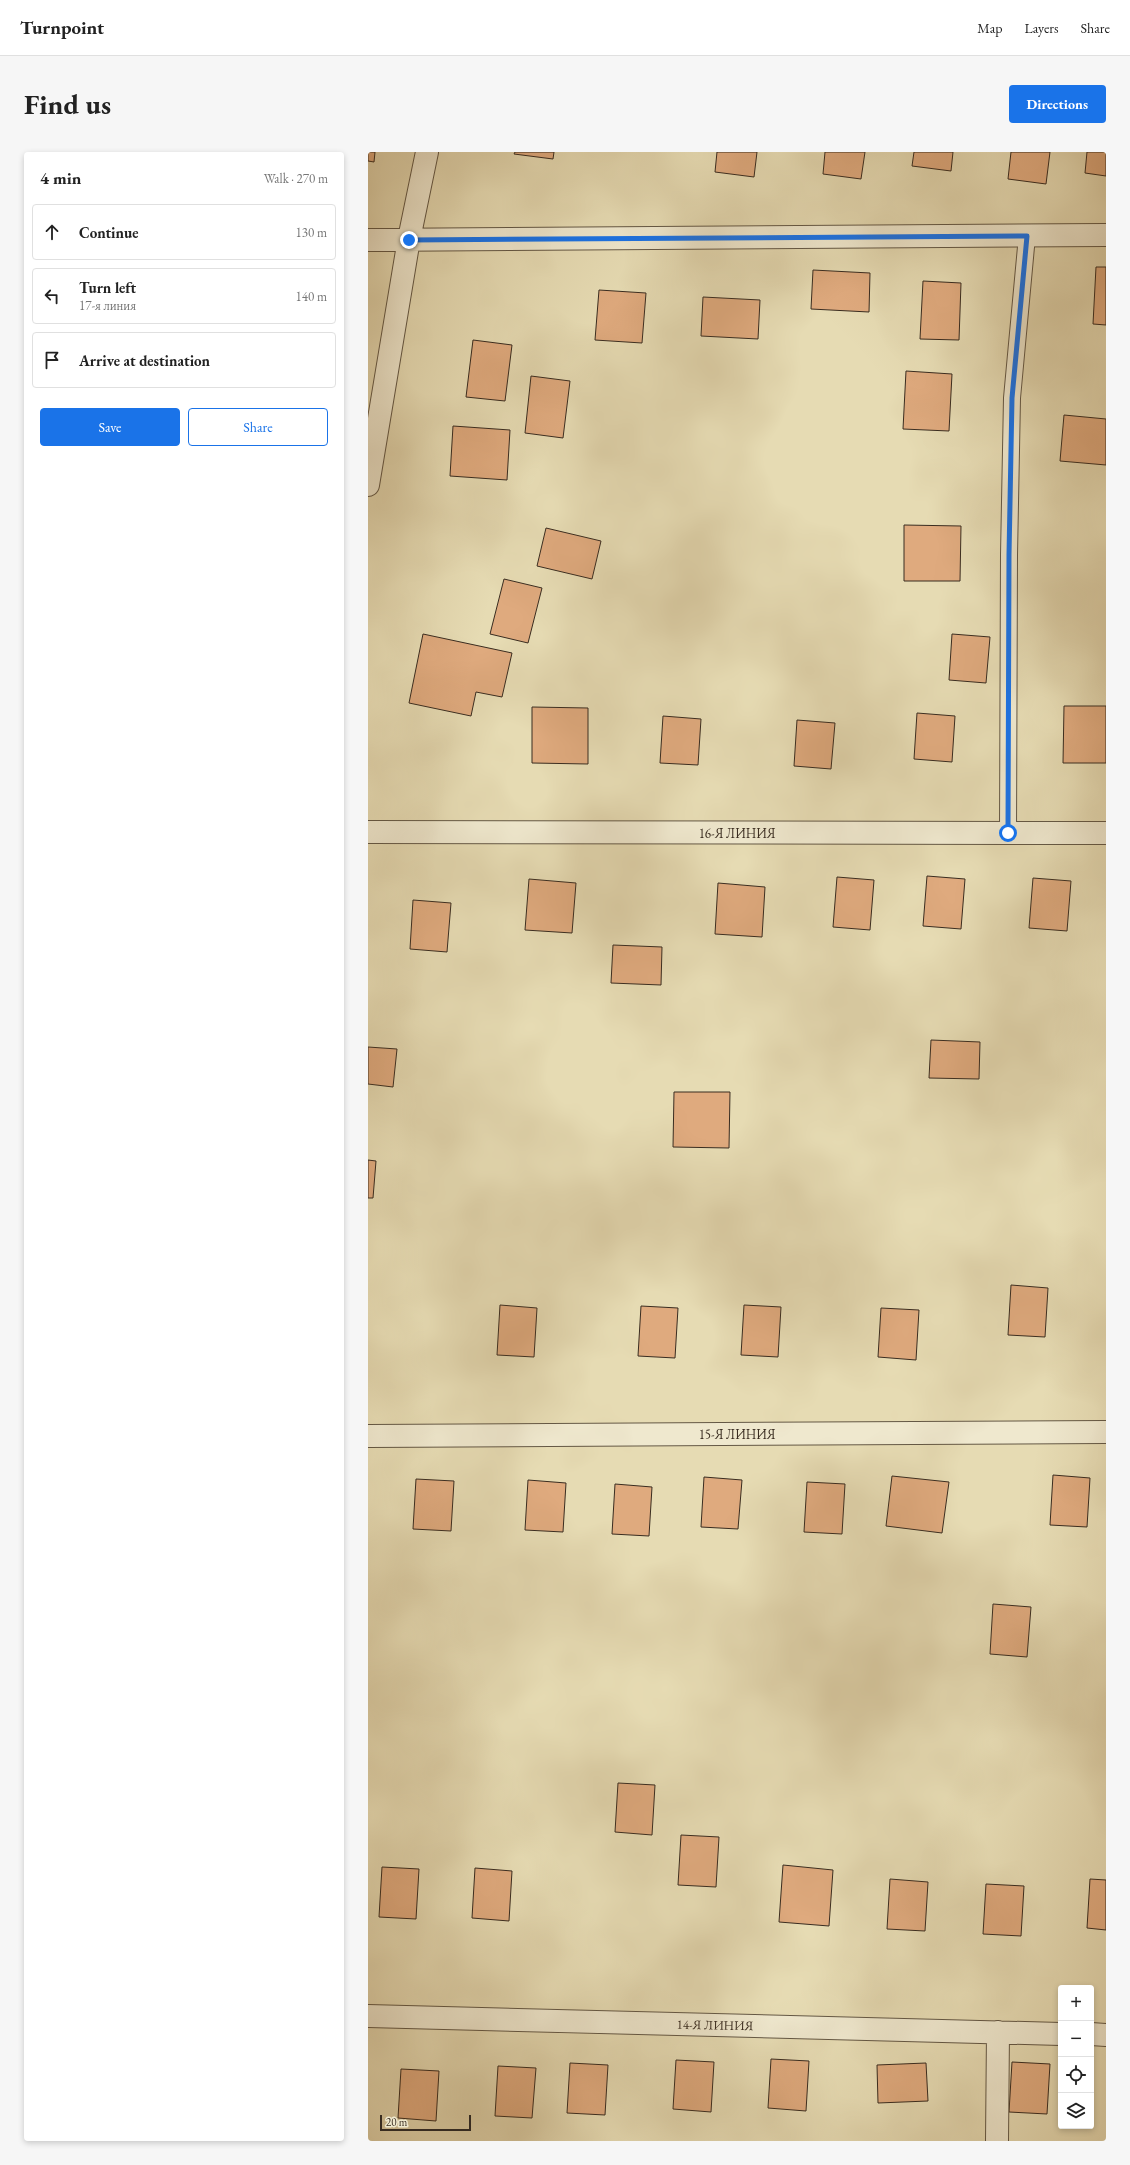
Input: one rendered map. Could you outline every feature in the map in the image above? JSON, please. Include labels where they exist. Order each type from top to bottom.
[{"type":"street","points":[[368,485],[409,240],[427,152]]},
{"type":"street","points":[[368,240],[1106,235]]},
{"type":"street","name":"16-Я ЛИНИЯ","points":[[368,832],[1106,833]]},
{"type":"street","name":"15-Я ЛИНИЯ","points":[[368,1436],[1106,1432]]},
{"type":"street","name":"14-Я ЛИНИЯ","points":[[368,2016],[1058,2034]]},
{"type":"street","points":[[997,2141],[998,2032]]},
{"type":"street","points":[[1094,2034],[1106,2035]]},
{"type":"lane","points":[[1008,833],[1009,555],[1012,398],[1027,236]]},
{"type":"building","points":[[368,152],[375,152],[374,162],[368,161]]},
{"type":"building","points":[[515,152],[554,152],[553,159],[514,154]]},
{"type":"building","points":[[717,152],[757,152],[754,177],[715,172]]},
{"type":"building","points":[[825,152],[865,152],[861,179],[823,174]]},
{"type":"building","points":[[914,152],[953,152],[951,171],[912,166]]},
{"type":"building","points":[[1011,152],[1050,152],[1046,184],[1008,179]]},
{"type":"building","points":[[1087,152],[1106,152],[1106,176],[1085,173]]},
{"type":"building","points":[[1096,267],[1106,267],[1106,325],[1093,324]]},
{"type":"building","points":[[813,270],[870,273],[869,312],[811,309]]},
{"type":"building","points":[[923,281],[961,283],[959,340],[920,339]]},
{"type":"building","points":[[599,290],[646,293],[642,343],[595,340]]},
{"type":"building","points":[[703,297],[760,300],[758,339],[701,336]]},
{"type":"building","points":[[473,340],[512,345],[505,401],[466,397]]},
{"type":"building","points":[[906,371],[952,374],[949,431],[903,429]]},
{"type":"building","points":[[531,376],[570,381],[563,438],[525,433]]},
{"type":"building","points":[[1064,415],[1106,419],[1106,465],[1060,461]]},
{"type":"building","points":[[453,426],[510,430],[507,480],[450,476]]},
{"type":"building","points":[[904,525],[961,526],[960,581],[904,581]]},
{"type":"building","points":[[546,528],[601,541],[592,579],[537,566]]},
{"type":"building","points":[[504,579],[542,588],[528,643],[490,634]]},
{"type":"building","points":[[423,634],[512,653],[502,697],[476,692],[471,716],[409,703]]},
{"type":"building","points":[[952,634],[990,637],[986,683],[949,680]]},
{"type":"building","points":[[1064,706],[1106,706],[1106,763],[1063,763]]},
{"type":"building","points":[[532,707],[588,708],[588,764],[532,763]]},
{"type":"building","points":[[917,713],[955,716],[952,762],[914,759]]},
{"type":"building","points":[[663,716],[701,719],[698,765],[660,763]]},
{"type":"building","points":[[797,720],[835,723],[831,769],[794,766]]},
{"type":"building","points":[[927,876],[965,879],[961,929],[923,926]]},
{"type":"building","points":[[837,877],[874,880],[870,930],[833,927]]},
{"type":"building","points":[[1033,878],[1071,881],[1067,931],[1029,928]]},
{"type":"building","points":[[529,879],[576,883],[572,933],[525,930]]},
{"type":"building","points":[[718,883],[765,887],[762,937],[715,934]]},
{"type":"building","points":[[413,900],[451,903],[447,952],[410,949]]},
{"type":"building","points":[[613,945],[662,947],[661,985],[611,983]]},
{"type":"building","points":[[931,1040],[980,1042],[979,1079],[929,1078]]},
{"type":"building","points":[[368,1047],[397,1049],[393,1087],[368,1084]]},
{"type":"building","points":[[674,1092],[730,1092],[729,1148],[673,1147]]},
{"type":"building","points":[[368,1160],[376,1161],[373,1198],[368,1198]]},
{"type":"building","points":[[1011,1285],[1048,1288],[1045,1337],[1008,1335]]},
{"type":"building","points":[[500,1305],[537,1308],[534,1357],[497,1355]]},
{"type":"building","points":[[744,1305],[781,1307],[778,1357],[741,1355]]},
{"type":"building","points":[[641,1306],[678,1308],[675,1358],[638,1356]]},
{"type":"building","points":[[881,1308],[919,1310],[916,1360],[878,1357]]},
{"type":"building","points":[[1053,1475],[1090,1478],[1087,1527],[1050,1525]]},
{"type":"building","points":[[892,1476],[949,1482],[942,1533],[886,1526]]},
{"type":"building","points":[[704,1477],[742,1480],[738,1529],[701,1527]]},
{"type":"building","points":[[416,1479],[454,1481],[451,1531],[413,1529]]},
{"type":"building","points":[[528,1480],[566,1483],[563,1532],[525,1530]]},
{"type":"building","points":[[807,1482],[845,1484],[842,1534],[804,1532]]},
{"type":"building","points":[[615,1484],[652,1487],[649,1536],[612,1534]]},
{"type":"building","points":[[993,1604],[1031,1607],[1027,1657],[990,1654]]},
{"type":"building","points":[[618,1783],[655,1785],[652,1835],[615,1832]]},
{"type":"building","points":[[681,1835],[719,1837],[716,1887],[678,1885]]},
{"type":"building","points":[[783,1865],[833,1870],[829,1926],[779,1922]]},
{"type":"building","points":[[382,1867],[419,1869],[416,1919],[379,1917]]},
{"type":"building","points":[[475,1868],[512,1871],[509,1921],[472,1918]]},
{"type":"building","points":[[890,1879],[928,1882],[925,1931],[887,1929]]},
{"type":"building","points":[[1090,1879],[1106,1880],[1106,1930],[1087,1928]]},
{"type":"building","points":[[986,1884],[1024,1886],[1021,1936],[983,1934]]},
{"type":"building","points":[[771,2059],[809,2061],[806,2111],[768,2108]]},
{"type":"building","points":[[676,2060],[714,2062],[711,2112],[673,2109]]},
{"type":"building","points":[[1012,2062],[1050,2064],[1047,2114],[1009,2112]]},
{"type":"building","points":[[570,2063],[608,2065],[605,2115],[567,2113]]},
{"type":"building","points":[[926,2063],[928,2101],[878,2103],[877,2065]]},
{"type":"building","points":[[498,2066],[536,2068],[532,2118],[495,2116]]},
{"type":"building","points":[[401,2069],[439,2071],[436,2121],[398,2118]]},
{"type":"route","points":[[409,240],[1027,236],[1012,398],[1009,555],[1008,833]]}]
